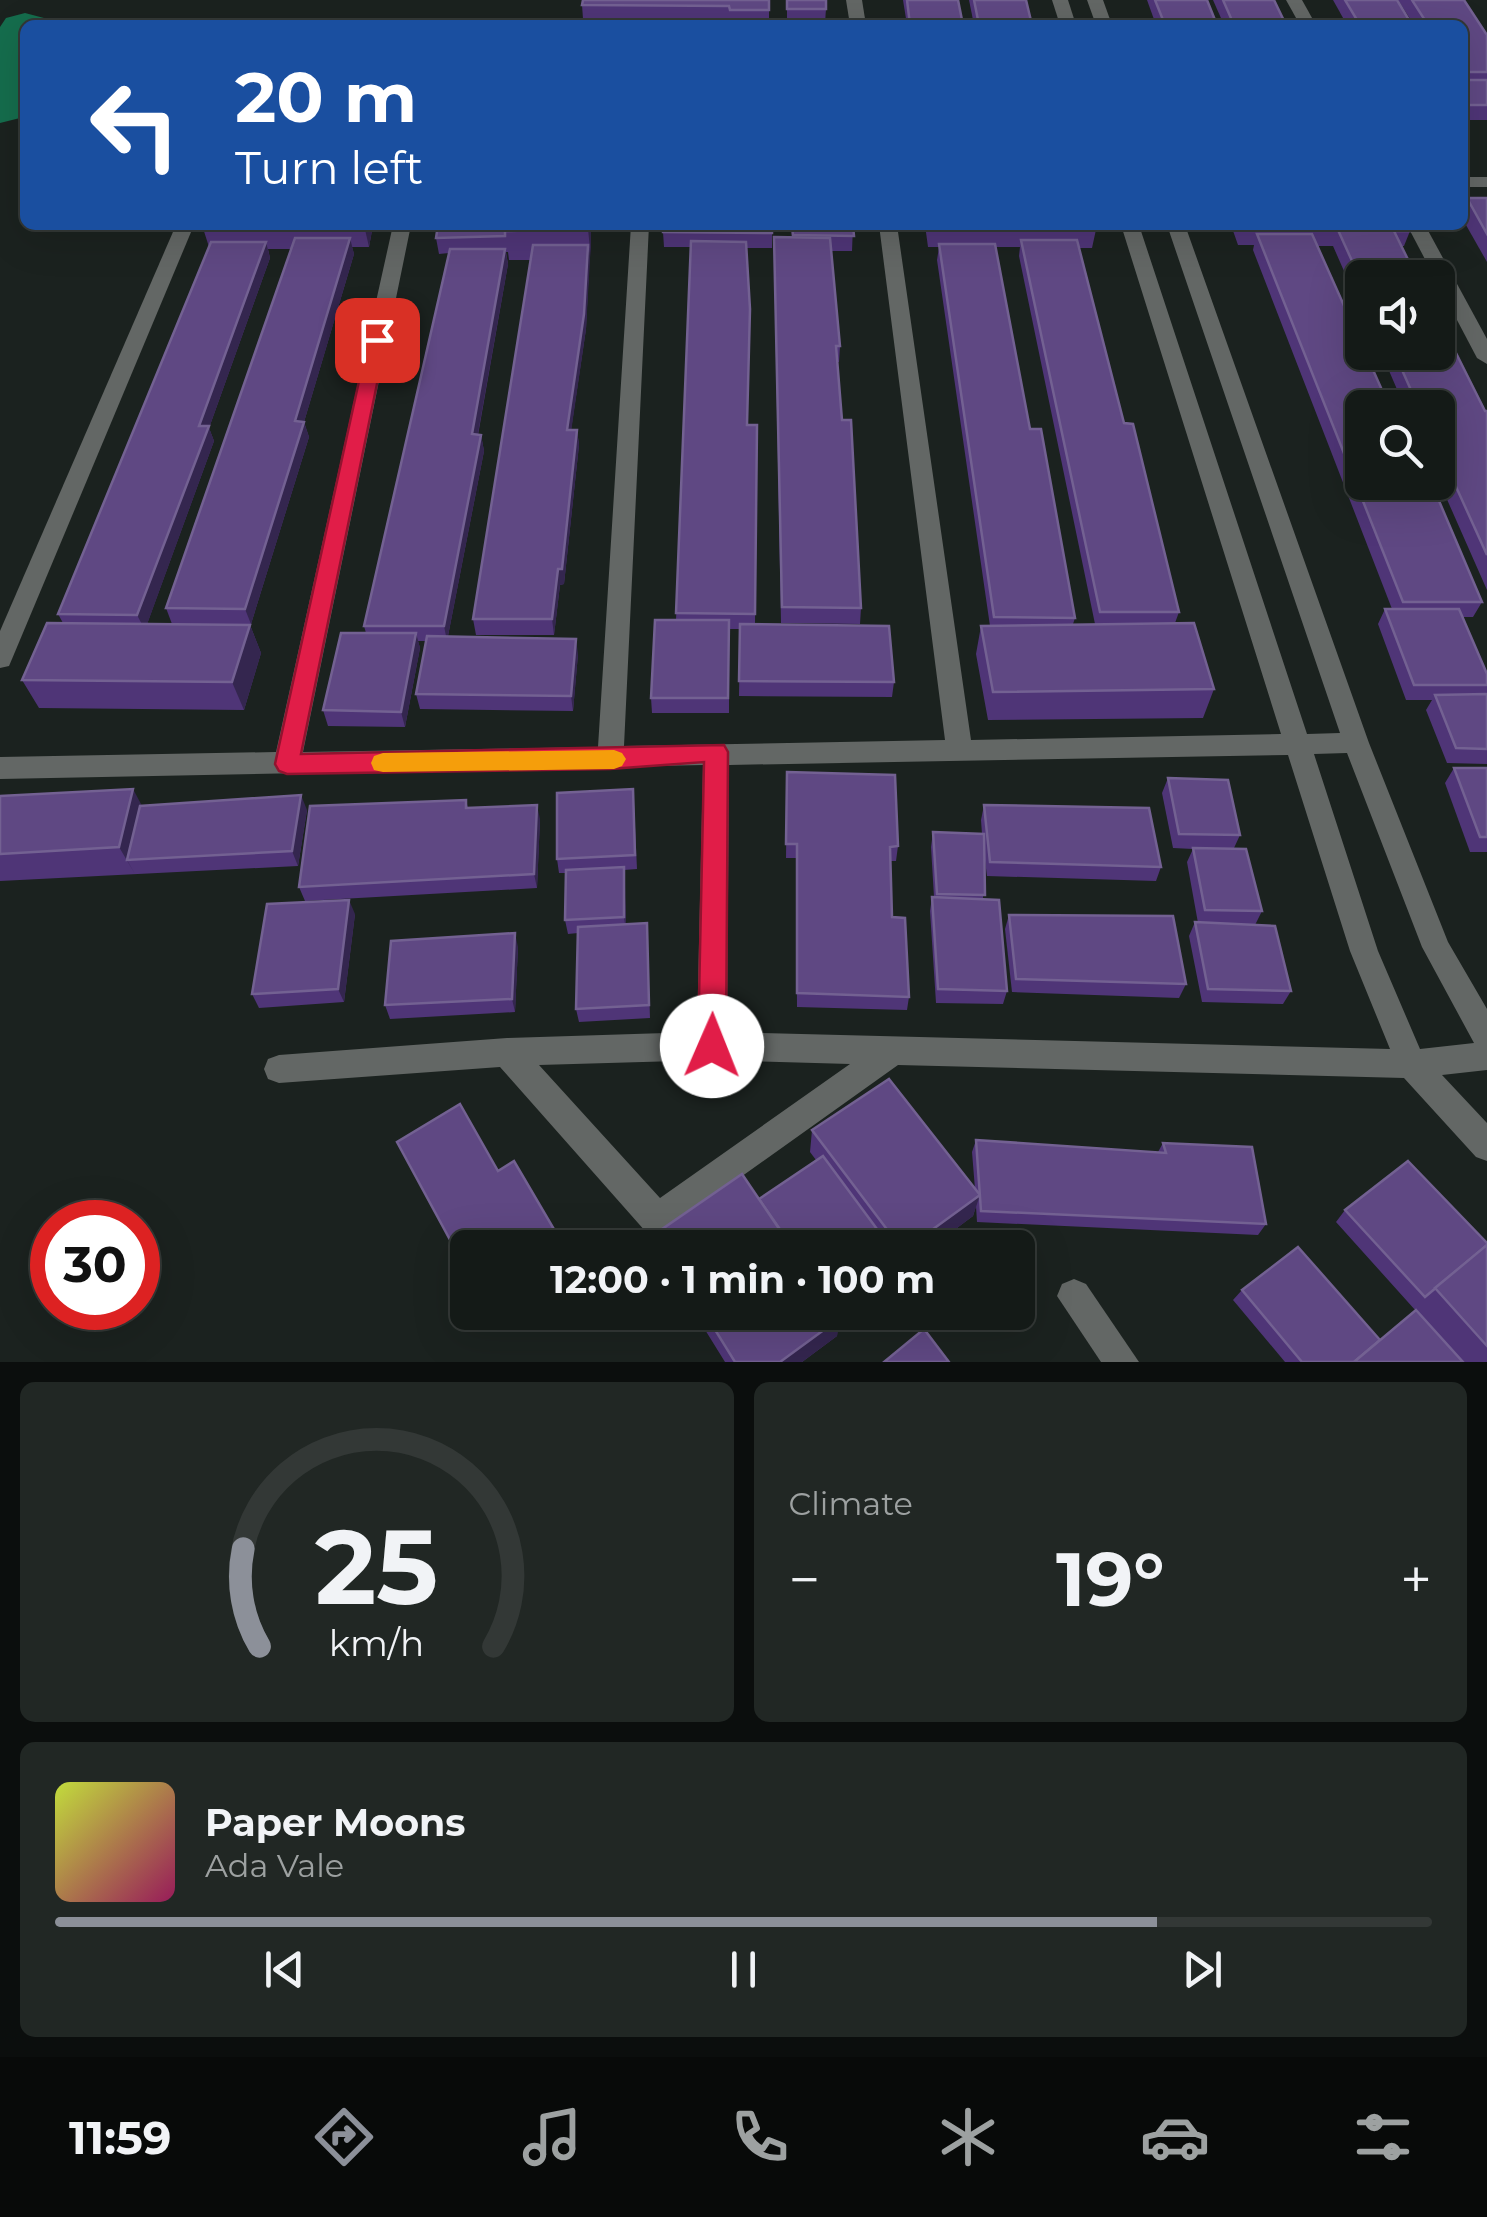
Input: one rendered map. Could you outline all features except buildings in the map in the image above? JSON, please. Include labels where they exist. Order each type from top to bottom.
[{"type":"street","points":[[0,659],[184,230]]},
{"type":"street","points":[[287,764],[401,230]]},
{"type":"street","points":[[610,760],[640,230]]},
{"type":"street","points":[[889,230],[960,752]]},
{"type":"street","points":[[1132,230],[1364,951],[1412,1064],[1487,1146]]},
{"type":"street","points":[[1178,230],[1356,743],[1436,948],[1487,1036]]},
{"type":"street","points":[[1419,230],[1487,358]]},
{"type":"street","points":[[0,768],[610,760],[716,752],[960,752],[1356,743]]},
{"type":"street","points":[[712,1046],[716,752]]},
{"type":"street","points":[[279,1070],[507,1052],[712,1046],[1412,1064],[1487,1056]]},
{"type":"street","points":[[507,1052],[658,1220],[890,1053]]},
{"type":"street","points":[[1074,1296],[1122,1362]]},
{"type":"waterway","points":[[0,106],[20,44]]},
{"type":"slow traffic","points":[[383,763],[614,759]]},
{"type":"route","points":[[377,340],[287,764],[610,760],[716,752],[712,1046]]}]
